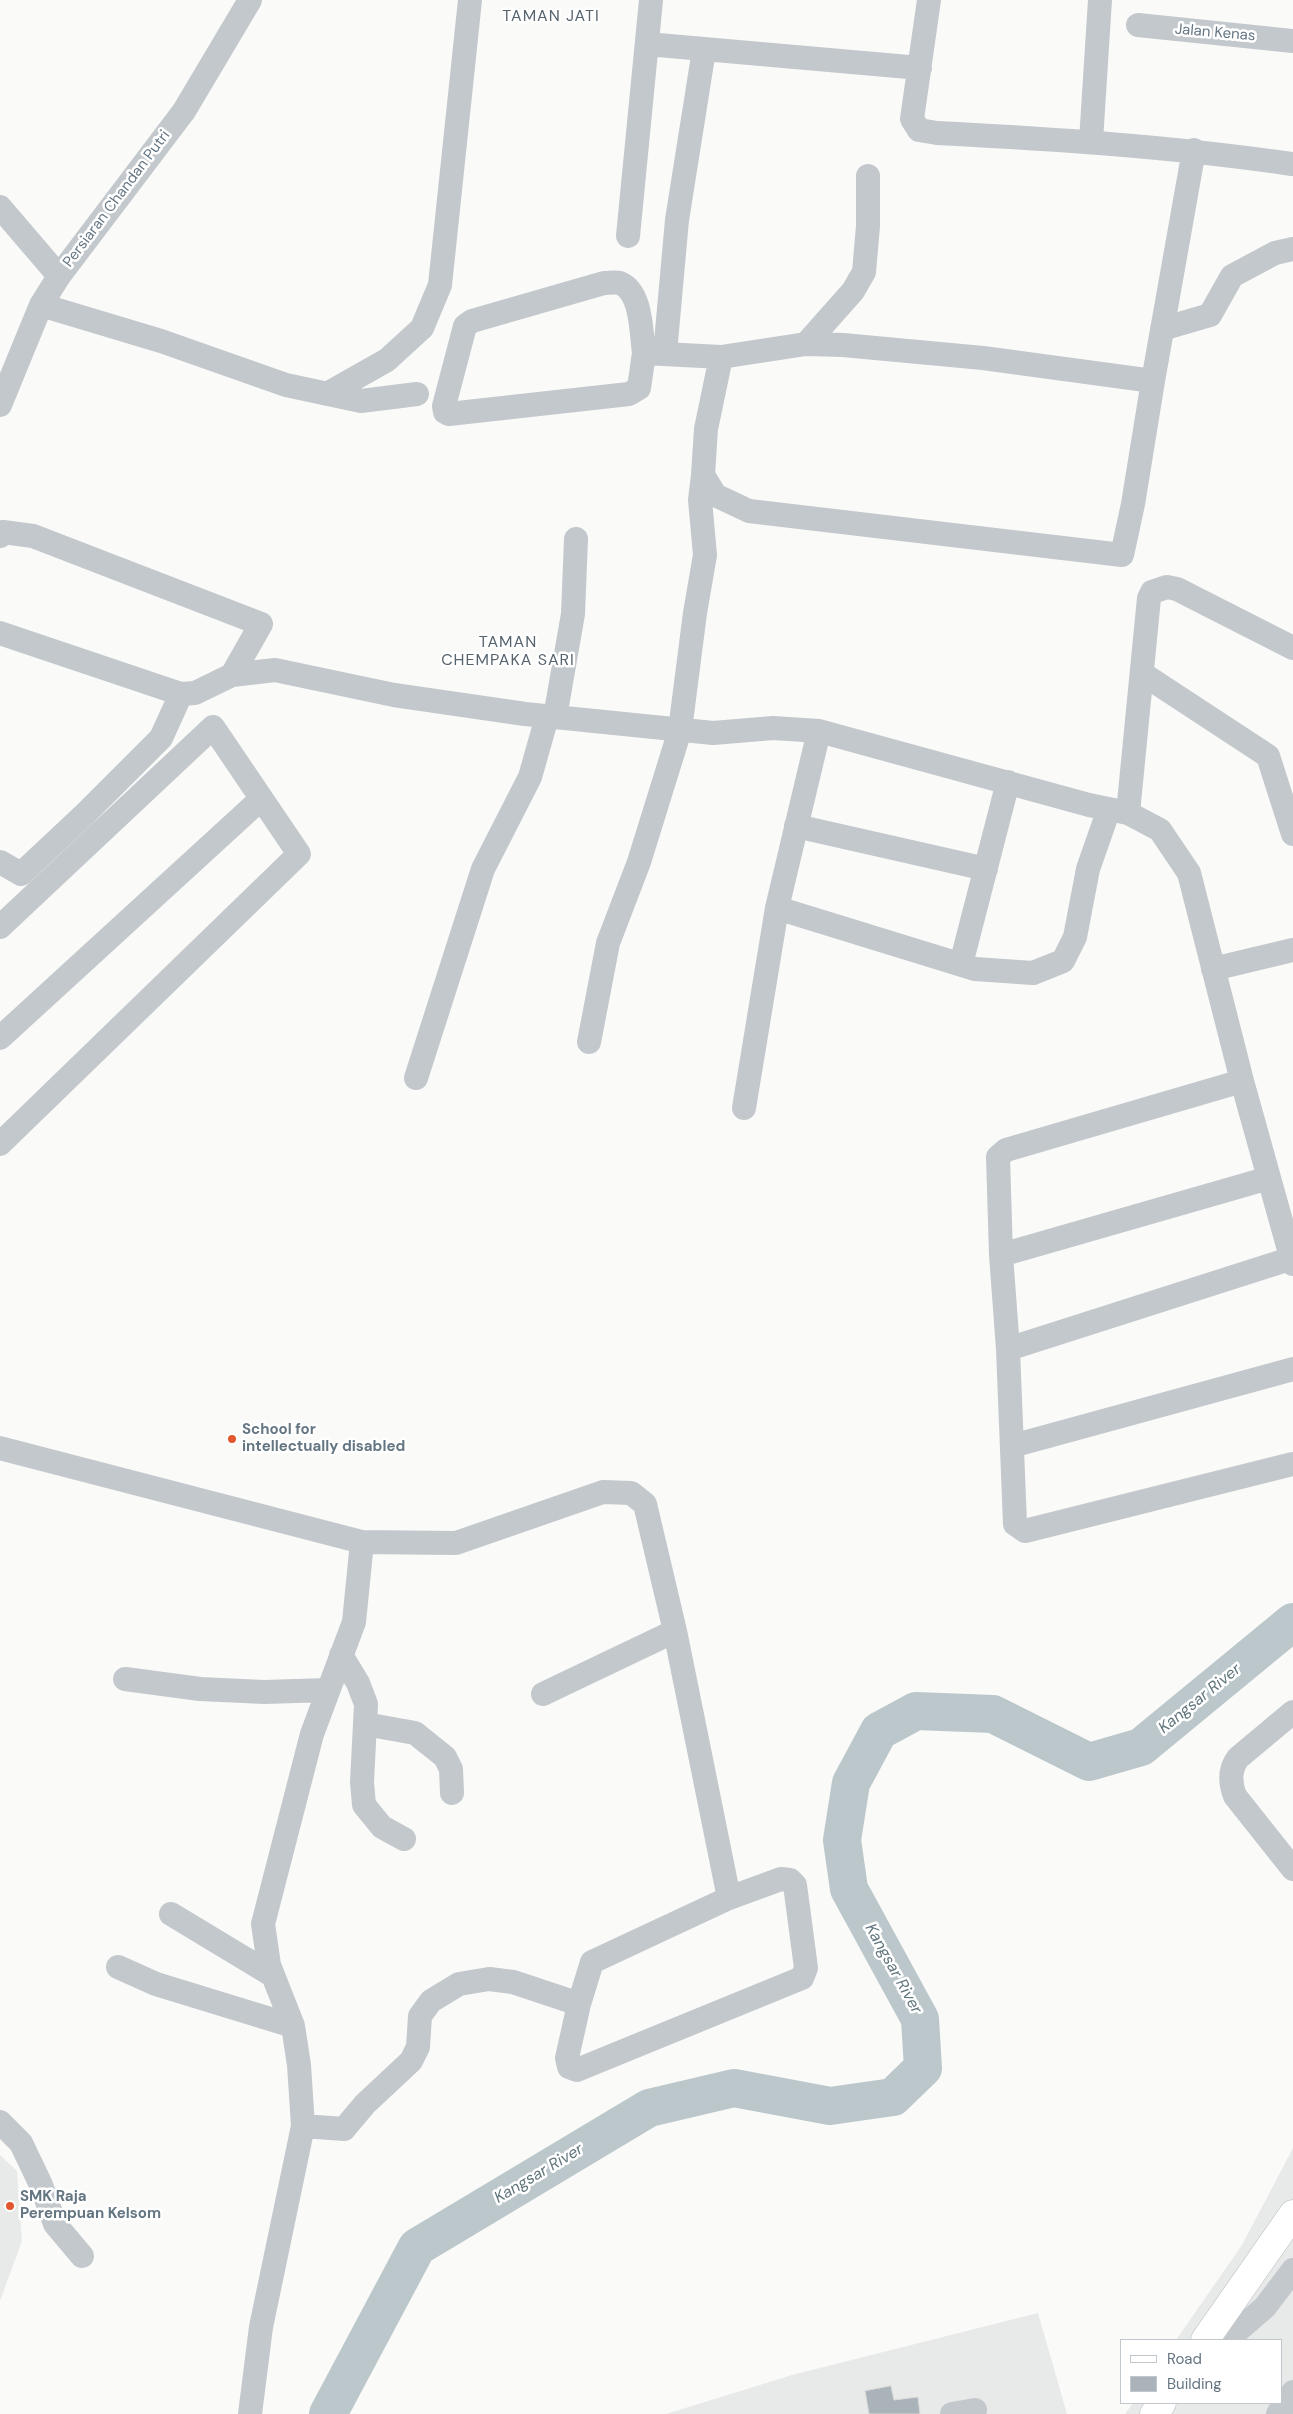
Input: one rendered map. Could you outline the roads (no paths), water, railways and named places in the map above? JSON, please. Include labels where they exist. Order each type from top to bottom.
[{"type":"main road","points":[[1206,2339],[1293,2214]]},
{"type":"street","name":"Persiaran Chandan Putri","points":[[0,405],[41,305],[59,276],[184,111],[250,0]]},
{"type":"street","points":[[327,394],[387,360],[422,328],[440,285],[470,0]]},
{"type":"street","points":[[628,236],[651,0]]},
{"type":"street","points":[[929,0],[912,120],[919,130],[937,133],[1090,141],[1194,150],[1292,164]]},
{"type":"street","points":[[1090,141],[1100,0]]},
{"type":"street","name":"Jalan Kenas","points":[[1138,25],[1293,40]]},
{"type":"street","points":[[647,44],[920,68]]},
{"type":"street","points":[[654,353],[635,298],[630,289],[618,282],[604,282],[472,320],[465,326],[461,335],[444,406],[445,412],[450,414],[629,394],[639,388],[654,353],[704,50]]},
{"type":"street","points":[[703,474],[715,495],[749,511],[1122,555],[1133,504],[1194,150]]},
{"type":"street","points":[[806,344],[853,291],[864,272],[868,226],[868,176]]},
{"type":"street","points":[[0,207],[59,276]]},
{"type":"street","points":[[1162,328],[1210,315],[1232,276],[1275,253],[1293,249]]},
{"type":"street","points":[[41,305],[161,341],[286,385],[361,402],[417,394]]},
{"type":"street","points":[[654,353],[721,357],[806,344],[843,345],[983,358],[1153,381]]},
{"type":"street","points":[[589,1042],[608,943],[640,862],[680,730],[694,613],[705,555],[700,500],[706,428],[721,357]]},
{"type":"street","points":[[0,536],[3,532],[33,536],[261,624],[232,675]]},
{"type":"street","points":[[416,1078],[483,869],[530,778],[551,717],[573,614],[576,539]]},
{"type":"street","points":[[776,908],[975,968],[1033,973],[1063,961],[1076,937],[1088,869],[1118,811],[1143,674],[1149,598],[1152,592],[1167,587],[1177,589],[1293,648]]},
{"type":"street","points":[[0,632],[181,694],[194,694],[232,675],[275,670],[394,695],[551,717],[714,733],[773,728],[819,731],[1118,811],[1160,830],[1189,873],[1242,1081],[1292,1260],[1008,1349]]},
{"type":"street","points":[[1143,674],[1268,756],[1293,834]]},
{"type":"street","points":[[0,862],[21,874],[86,814],[161,738],[181,694]]},
{"type":"street","points":[[0,927],[213,727],[299,854],[0,1144]]},
{"type":"street","points":[[744,1108],[776,908],[819,731]]},
{"type":"street","points":[[961,964],[1008,782]]},
{"type":"street","points":[[0,1038],[261,799]]},
{"type":"street","points":[[796,826],[986,869]]},
{"type":"street","points":[[1213,969],[1293,950]]},
{"type":"street","points":[[1242,1081],[1006,1150],[998,1157],[1001,1255],[1008,1349],[1015,1524],[1025,1531],[1293,1464]]},
{"type":"street","points":[[1001,1255],[1269,1178]]},
{"type":"street","points":[[1012,1446],[1293,1369]]},
{"type":"street","points":[[0,1448],[362,1542],[456,1543],[603,1492],[631,1493],[645,1504],[675,1631],[729,1898]]},
{"type":"street","points":[[250,2414],[261,2327],[303,2126],[299,2065],[292,2026],[269,1965],[263,1924],[278,1875],[312,1734],[354,1622],[362,1542]]},
{"type":"street","points":[[543,1694],[675,1631]]},
{"type":"street","points":[[342,1654],[358,1683],[366,1704],[362,1782],[364,1805],[382,1827],[404,1839]]},
{"type":"street","points":[[125,1679],[200,1689],[264,1692],[328,1690]]},
{"type":"street","points":[[1291,1717],[1238,1758],[1232,1766],[1231,1786],[1235,1796],[1293,1869]]},
{"type":"street","points":[[365,1724],[414,1733],[445,1757],[451,1769],[452,1794]]},
{"type":"street","points":[[781,1879],[790,1880],[795,1885],[806,1968],[802,1978],[577,2070],[569,2067],[567,2058],[579,2004],[590,1965],[594,1960],[729,1898],[781,1879]]},
{"type":"street","points":[[171,1914],[272,1975]]},
{"type":"street","points":[[118,1968],[156,1984],[292,2026]]},
{"type":"street","points":[[303,2126],[344,2129],[365,2104],[412,2061],[418,2047],[420,2016],[431,2001],[459,1984],[489,1979],[513,1982],[579,2004]]},
{"type":"street","points":[[0,2122],[21,2144],[42,2185],[55,2224],[82,2256]]},
{"type":"street","points":[[1228,2339],[1265,2307],[1293,2270]]},
{"type":"street","points":[[1278,2414],[1293,2392]]},
{"type":"street","points":[[952,2414],[975,2410]]},
{"type":"waterway","name":"Kangsar River","points":[[328,2414],[417,2247],[649,2108],[734,2088],[830,2106],[893,2097],[923,2068],[920,2019],[849,1889],[842,1840],[851,1783],[879,1731],[916,1711],[993,1714],[1089,1762],[1141,1747],[1293,1622]]},
{"type":"place","name":"School for intellectually disabled","points":[[232,1439]]},
{"type":"place","name":"SMK Raja Perempuan Kelsom","points":[[10,2206]]},
{"type":"district","name":"TAMAN JATI","points":[[551,17]]},
{"type":"district","name":"TAMAN CHEMPAKA SARI","points":[[508,652]]}]
